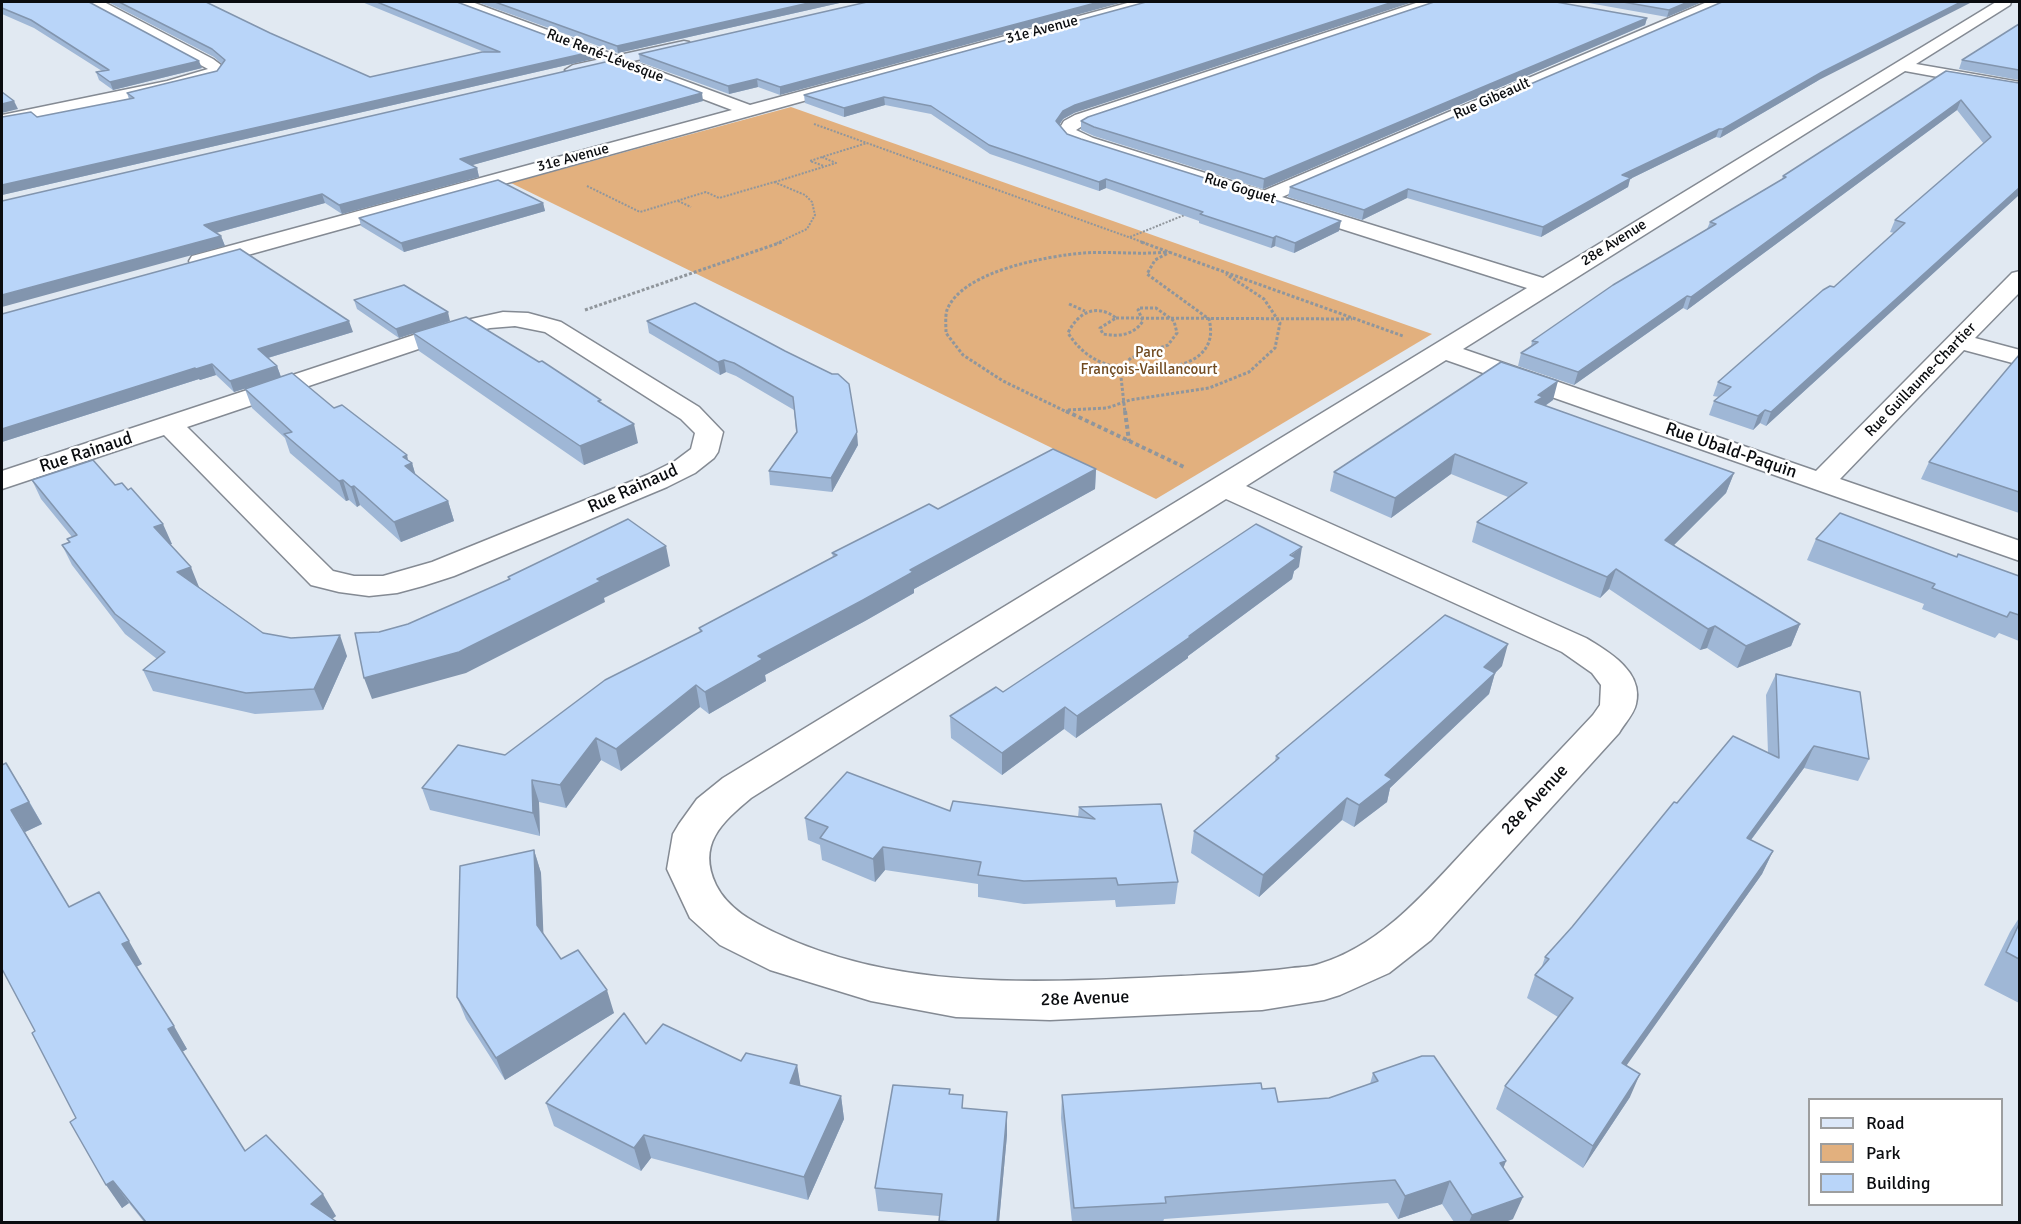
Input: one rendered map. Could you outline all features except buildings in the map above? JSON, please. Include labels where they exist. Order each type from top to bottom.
[{"type":"street","points":[[2,120],[185,83],[213,74],[217,68],[95,2]]},
{"type":"street","name":"Rue René-Lévesque","points":[[461,2],[616,60],[756,108]]},
{"type":"street","name":"31e Avenue","points":[[183,266],[1145,2]]},
{"type":"street","name":"Rue Goguet","points":[[1431,2],[1081,119],[1070,125],[1067,131],[1086,142],[1544,286]]},
{"type":"street","name":"Rue Gibeault","points":[[1266,197],[1717,2]]},
{"type":"street","name":"28e Avenue","points":[[1224,487],[1574,645],[1604,665],[1619,684],[1618,705],[1606,724],[1416,928],[1372,960],[1324,982],[1262,991],[1038,1001],[956,998],[871,983],[786,958],[735,933],[705,906],[688,869],[693,834],[711,809],[737,788],[2005,2]]},
{"type":"street","points":[[1645,18],[1668,23]]},
{"type":"street","points":[[559,74],[705,39]]},
{"type":"street","points":[[1903,66],[2019,87]]},
{"type":"street","name":"Rue Guillaume-Chartier","points":[[1821,482],[2019,278]]},
{"type":"street","name":"Rue Rainaud","points":[[2,480],[474,323],[520,318],[545,324],[690,414],[709,432],[704,452],[685,467],[657,481],[443,569],[408,581],[375,587],[346,586],[322,578],[170,425]]},
{"type":"street","points":[[1959,341],[2019,358]]},
{"type":"street","name":"Rue Ubald-Paquin","points":[[1443,350],[2019,552]]},
{"type":"path","points":[[756,108],[868,143],[1443,350]]},
{"type":"path","points":[[825,166],[810,161],[868,143]]},
{"type":"path","points":[[546,166],[640,212],[706,192],[719,198],[836,163],[822,157]]},
{"type":"path","points":[[545,324],[787,240],[807,229],[815,215],[812,202],[805,195],[774,182]]},
{"type":"path","points":[[1130,237],[1245,191]]},
{"type":"path","points":[[678,201],[691,207]]},
{"type":"path","points":[[1116,318],[1105,311],[1085,312],[1076,317],[1071,324],[1068,333],[1070,340],[1092,358],[1119,369],[1149,371],[1168,368],[1198,356],[1208,346],[1213,335],[1209,318],[1147,274],[1155,260],[1171,252]]},
{"type":"path","points":[[1171,252],[1138,255],[1085,254],[1035,260],[992,273],[963,289],[947,310],[946,333],[963,355],[1003,381],[1224,487]]},
{"type":"path","points":[[1065,410],[1107,408],[1124,402],[1209,388],[1249,372],[1275,348],[1280,323],[1264,298],[1217,269]]},
{"type":"path","points":[[1069,304],[1085,312]]},
{"type":"path","points":[[1119,369],[1131,358],[1158,350],[1174,339],[1177,333],[1172,318],[1156,308],[1147,306],[1138,310],[1142,318],[1140,327],[1128,334],[1111,336],[1099,331],[1116,318],[1142,318],[1172,318],[1209,318],[1356,319]]},
{"type":"path","points":[[1119,369],[1129,441]]},
{"type":"green space","name":"Parc François-Vaillancourt","points":[[791,107],[1432,334],[1156,499],[511,183]]}]
